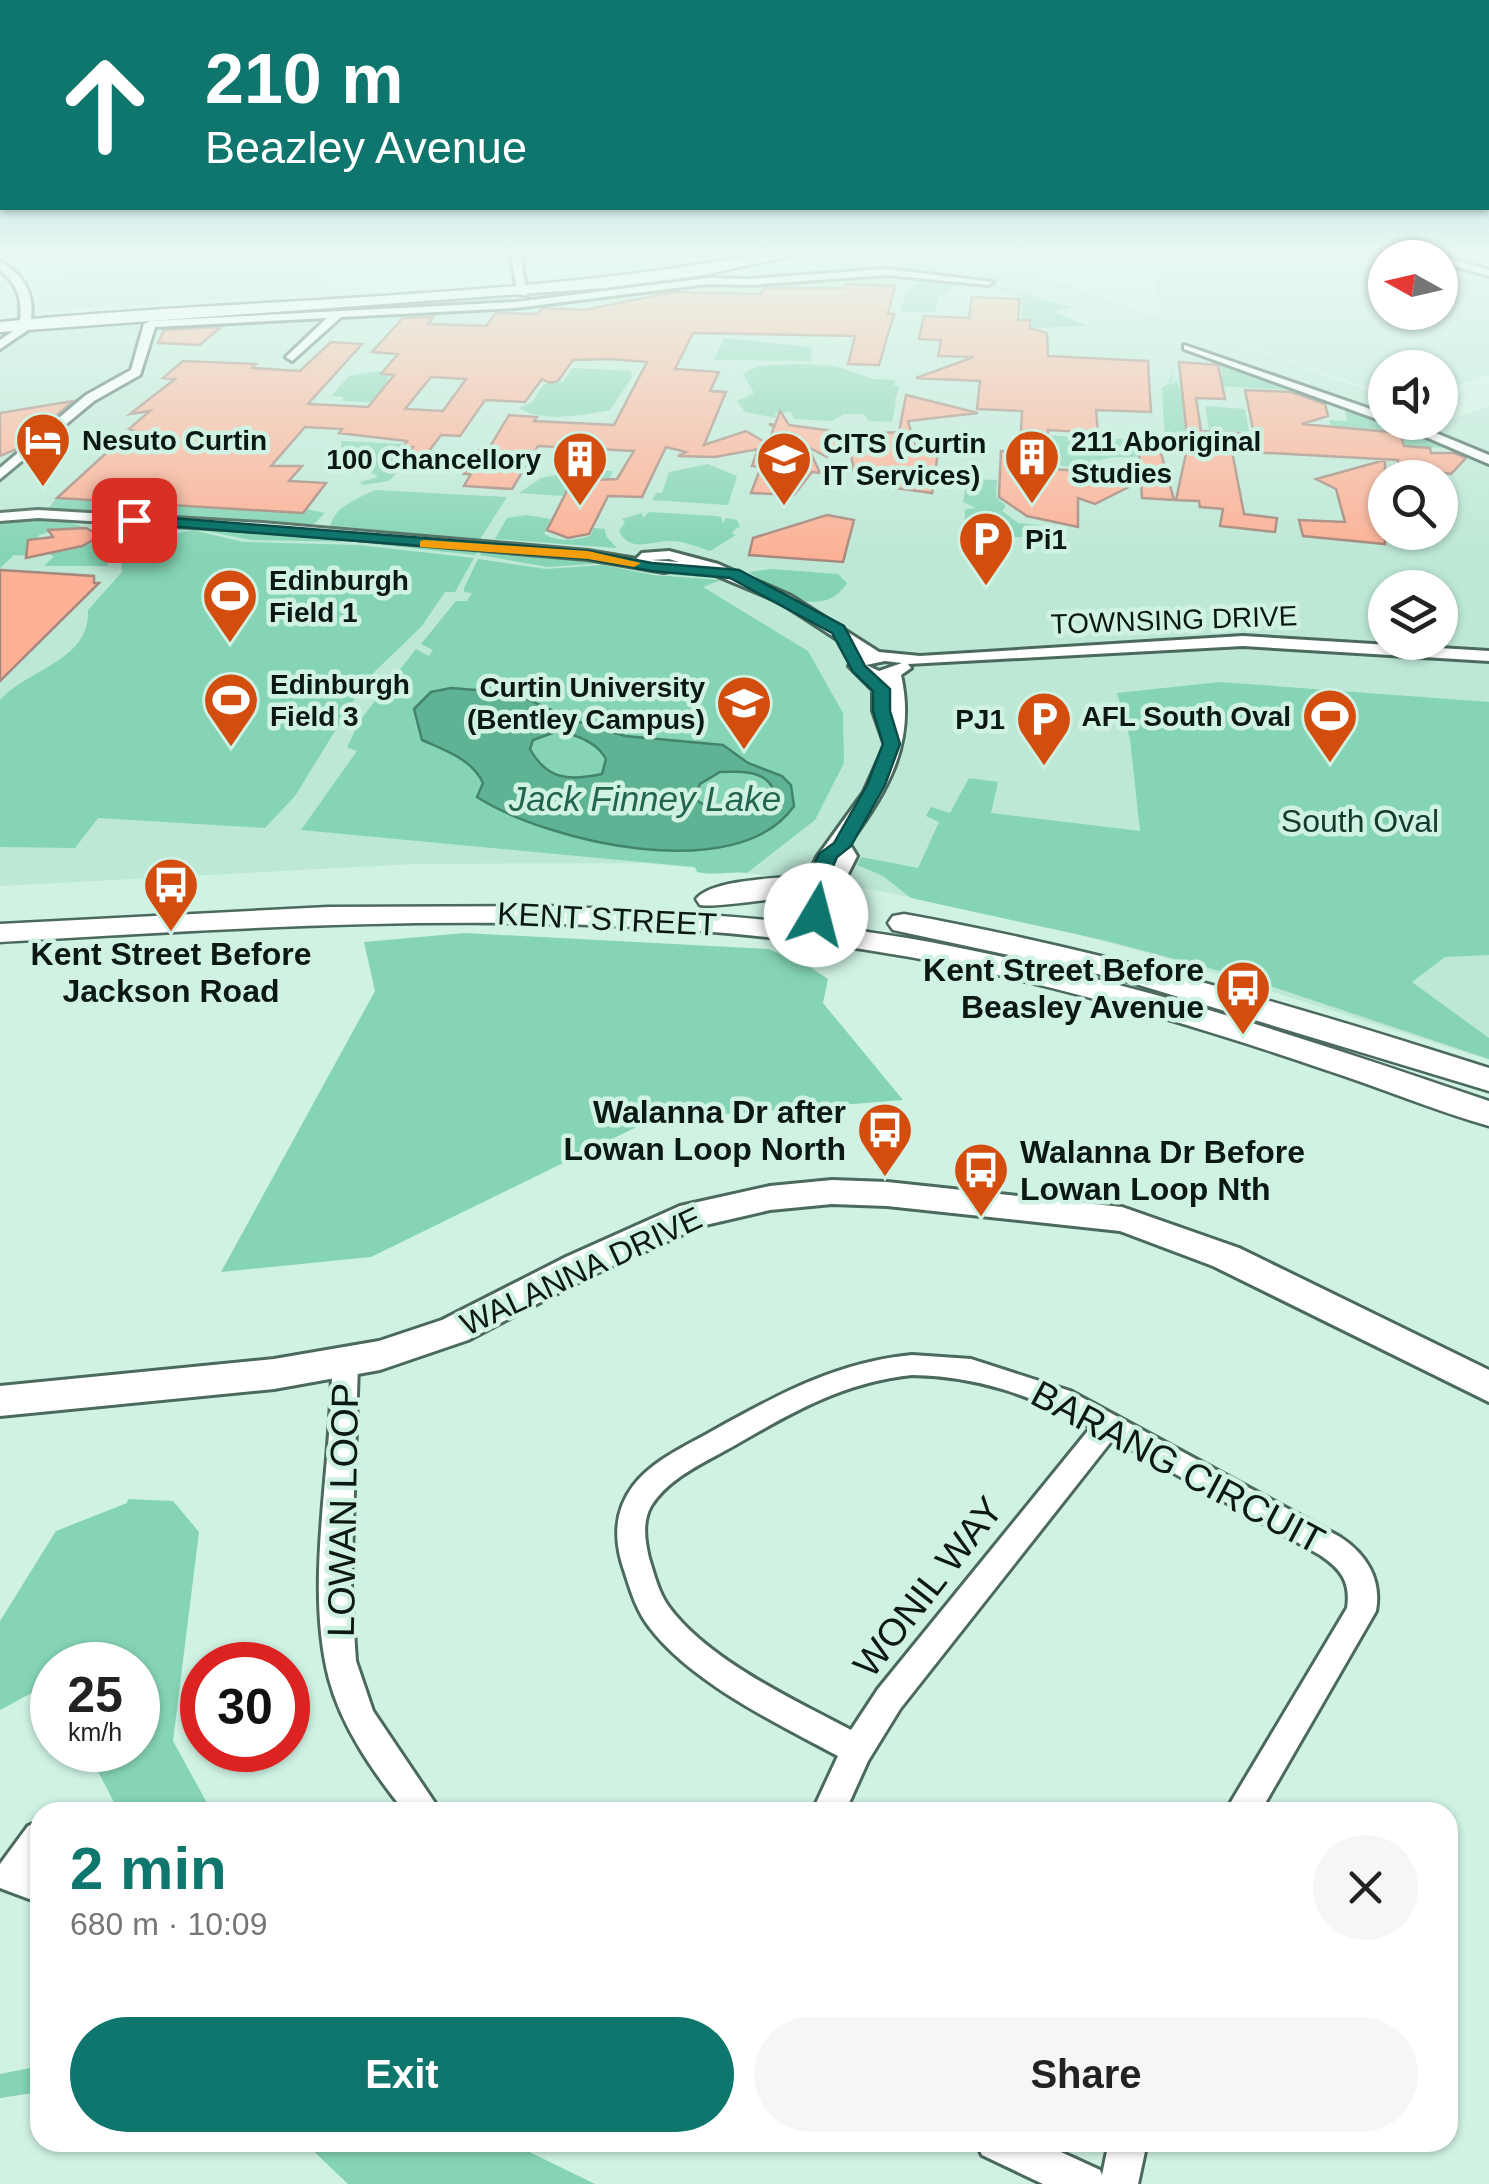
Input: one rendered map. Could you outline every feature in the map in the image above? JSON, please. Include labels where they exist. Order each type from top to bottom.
[{"type":"main road","name":"KENT STREET","points":[[0,910],[427,890],[711,899],[815,897],[1117,966],[1222,995],[1489,1080]]},
{"type":"main road","name":"KENT STREET","points":[[0,933],[425,913],[617,916],[776,929],[877,942],[1043,975],[1164,1006],[1489,1114]]},
{"type":"street","points":[[0,475],[90,398],[136,372],[142,353]]},
{"type":"street","points":[[292,358],[297,353]]},
{"type":"street","points":[[1204,353],[1368,412]]},
{"type":"street","points":[[1440,440],[1489,460]]},
{"type":"street","points":[[0,507],[38,514],[262,527],[685,563],[733,574],[838,630],[889,664],[898,726],[876,785],[842,846],[846,856],[827,898],[815,897],[776,929]]},
{"type":"street","points":[[0,517],[38,514]]},
{"type":"street","points":[[838,630],[861,670],[881,689],[882,711],[892,744]]},
{"type":"street","name":"TOWNSING DRIVE","points":[[861,670],[863,658],[889,664],[1242,641],[1489,656]]},
{"type":"street","points":[[861,670],[889,664]]},
{"type":"street","points":[[815,897],[821,921],[877,942]]},
{"type":"street","name":"WALANNA DRIVE","points":[[0,1401],[345,1364],[455,1330],[596,1257],[692,1215],[802,1194],[962,1200],[1085,1214],[1150,1228],[1226,1257],[1489,1387]]},
{"type":"street","name":"LOWAN LOOP","points":[[345,1364],[347,1404],[338,1564],[341,1664],[365,1726],[417,1802]]},
{"type":"street","name":"BARANG CIRCUIT","points":[[858,1750],[812,1726],[688,1646],[664,1624],[648,1598],[630,1545],[631,1519],[643,1494],[667,1474],[795,1395],[833,1378],[886,1367],[942,1365],[999,1376],[1108,1424],[1341,1552],[1363,1583],[1361,1611],[1248,1802]]},
{"type":"street","name":"WONIL WAY","points":[[834,1802],[858,1750],[889,1699],[1108,1424]]},
{"type":"street","points":[[17,1881],[30,1856]]},
{"type":"street","points":[[1017,2152],[1086,2184]]},
{"type":"street","points":[[1119,2184],[1126,2152]]},
{"type":"shaded area","name":"Curtin University (Bentley Campus)","points":[[0,353],[1263,353],[1368,390],[1368,440],[1458,440],[1458,417],[1489,406],[1489,1060],[1159,956],[1004,915],[857,887],[643,863],[414,864],[0,886]]},
{"type":"shaded area","name":"Curtin University (Bentley Campus)","points":[[1266,353],[1368,353],[1368,387]]},
{"type":"shaded area","name":"Curtin University (Bentley Campus)","points":[[1458,353],[1489,353],[1489,375],[1458,385]]},
{"type":"green space","points":[[717,353],[812,353],[811,361],[714,360]]},
{"type":"green space","points":[[1220,364],[1293,390],[1217,386],[1183,395],[1187,433],[1165,438],[1162,394],[1168,388],[1163,392],[1161,388],[1169,384],[1173,370],[1171,386],[1177,380],[1180,389],[1179,375],[1223,377]]},
{"type":"green space","points":[[757,366],[836,366],[873,379],[895,380],[894,385],[899,387],[896,399],[892,400],[896,401],[892,422],[869,421],[864,414],[844,414],[832,421],[794,419],[791,412],[775,413],[776,418],[745,412],[737,401],[754,393],[743,374]]},
{"type":"green space","points":[[572,368],[631,371],[632,377],[610,410],[551,417],[519,408],[532,402],[544,384],[563,382]]},
{"type":"green space","points":[[381,371],[379,375],[389,376],[382,390],[410,391],[399,404],[342,401],[343,397],[331,396],[349,376]]},
{"type":"green space","points":[[1205,406],[1245,409],[1249,432],[1209,430]]},
{"type":"green space","points":[[1352,408],[1368,414],[1368,430],[1332,430],[1329,420],[1347,421],[1345,411]]},
{"type":"green space","points":[[1019,434],[1161,441],[1168,451],[1097,461],[1092,470],[1057,465],[1058,445],[1015,441]]},
{"type":"green space","points":[[1401,440],[1435,440],[1456,448],[1418,447],[1413,460],[1408,460]]},
{"type":"green space","points":[[341,441],[423,445],[396,452],[396,462],[406,463],[389,481],[363,485],[360,482],[378,477],[366,469],[350,474],[346,471],[356,452],[352,457],[324,458],[342,453]]},
{"type":"green space","points":[[708,464],[737,476],[728,505],[652,500],[656,493],[662,493],[669,472]]},
{"type":"green space","points":[[580,470],[613,471],[609,480],[573,479],[564,496],[519,493],[541,478]]},
{"type":"green space","points":[[967,479],[997,480],[996,497],[1006,506],[1002,511],[1018,523],[1038,525],[1046,537],[964,537],[965,509],[976,508],[963,502]]},
{"type":"green space","points":[[375,490],[507,497],[478,542],[330,528],[341,509]]},
{"type":"green space","points":[[57,498],[325,513],[314,524],[297,527],[46,511]]},
{"type":"green space","points":[[649,512],[715,516],[721,517],[723,523],[726,518],[737,520],[740,527],[732,534],[736,535],[710,551],[680,542],[635,544],[623,538],[619,531],[625,522],[622,519],[642,513],[643,518]]},
{"type":"green space","points":[[527,515],[551,519],[544,534],[561,539],[584,538],[594,528],[605,529],[617,548],[495,539],[507,518]]},
{"type":"green space","points":[[0,520],[67,521],[86,528],[48,529],[37,539],[46,548],[37,556],[14,555],[0,568]]},
{"type":"green space","points":[[181,526],[478,551],[475,555],[356,542],[251,540]]},
{"type":"green space","points":[[115,529],[107,566],[44,566],[54,556],[50,555],[55,548],[82,546],[90,531]]},
{"type":"green space","points":[[193,530],[243,542],[359,545],[474,558],[455,592],[445,592],[421,627],[367,679],[295,796],[265,828],[98,818],[75,848],[0,847],[0,700],[56,662],[79,641],[88,610],[122,572],[121,546]]},
{"type":"green space","points":[[482,551],[702,571],[727,579],[651,573],[605,563],[548,567],[480,555]]},
{"type":"green space","points":[[478,559],[546,569],[603,565],[653,575],[721,580],[703,587],[808,651],[843,713],[844,763],[815,820],[747,873],[704,873],[697,872],[695,867],[301,830],[357,751],[347,747],[361,719],[416,649],[429,656],[433,650],[421,644],[456,601],[467,601],[472,593],[464,592],[464,588]]},
{"type":"green space","points":[[771,569],[838,574],[847,583],[825,600],[799,600],[749,572]]},
{"type":"green space","name":"South Oval","points":[[1220,682],[1489,702],[1489,955],[1445,957],[1412,982],[1489,1038],[1489,1059],[1246,978],[1103,940],[911,898],[883,876],[857,865],[861,857],[918,868],[939,822],[926,816],[931,807],[950,813],[969,778],[998,782],[991,813],[1140,831],[1130,739],[1117,693]]},
{"type":"green space","points":[[465,933],[768,949],[804,963],[828,979],[823,1003],[903,1100],[651,1120],[371,1257],[221,1272],[375,991],[364,942]]},
{"type":"green space","points":[[128,1499],[173,1501],[199,1532],[185,1642],[180,1642],[180,1685],[173,1741],[180,1754],[180,1772],[190,1772],[207,1802],[114,1802],[98,1772],[160,1772],[160,1642],[30,1642],[30,1694],[0,1710],[0,1621],[56,1531],[127,1503]]},
{"type":"green space","points":[[30,2068],[30,2094],[0,2098],[0,2074]]},
{"type":"green space","points":[[314,2152],[529,2152],[595,2184],[348,2184]]},
{"type":"water","name":"Jack Finney Lake","points":[[451,688],[514,693],[573,720],[625,736],[723,745],[748,763],[782,776],[791,785],[794,806],[767,831],[731,845],[688,851],[641,849],[548,829],[477,797],[483,783],[472,768],[457,756],[422,740],[414,709],[431,692]],"holes":[[[558,731],[597,748],[606,759],[602,774],[560,776],[544,767],[530,749],[533,740]],[[720,772],[751,773],[764,778],[773,789],[766,804],[728,812],[693,798],[700,784]]]},
{"type":"building","points":[[319,353],[354,353],[308,404],[368,407],[394,375],[381,374],[398,354],[384,353],[683,353],[675,369],[719,372],[710,391],[726,392],[704,445],[746,431],[768,444],[774,427],[769,424],[775,425],[780,411],[789,425],[847,433],[827,457],[808,447],[820,473],[812,472],[794,495],[751,493],[761,467],[752,466],[758,449],[715,457],[678,456],[686,452],[666,447],[642,497],[608,496],[589,534],[568,538],[547,530],[572,481],[617,479],[634,451],[538,446],[512,489],[464,486],[471,474],[464,474],[480,449],[488,450],[509,415],[537,417],[534,421],[614,425],[647,362],[573,360],[558,381],[542,379],[525,402],[485,400],[460,436],[441,435],[423,459],[405,458],[413,447],[403,447],[407,441],[339,433],[342,429],[305,427],[271,466],[302,466],[289,481],[326,483],[303,513],[57,498],[115,445],[175,443],[129,429],[150,411],[130,414],[175,379],[163,378],[183,361],[256,364],[252,368],[300,371]],"holes":[[[431,377],[466,379],[443,411],[405,409]]]},
{"type":"building","points":[[851,353],[883,353],[879,365],[848,364]]},
{"type":"building","points":[[939,353],[1048,353],[1048,356],[1148,361],[1151,412],[1096,410],[1098,433],[1048,430],[1047,469],[1144,474],[1138,452],[1161,453],[1174,500],[1142,498],[1141,481],[1095,504],[1078,498],[1078,527],[1027,516],[999,497],[1001,451],[1020,452],[1022,411],[977,409],[980,381],[916,378],[974,357],[938,356]]},
{"type":"building","points":[[1179,362],[1218,365],[1225,399],[1196,398],[1201,431],[1254,434],[1245,390],[1291,392],[1325,404],[1328,416],[1302,424],[1368,430],[1368,440],[1402,440],[1404,446],[1466,458],[1458,467],[1458,460],[1232,451],[1244,514],[1277,518],[1275,532],[1220,526],[1223,509],[1200,507],[1199,501],[1176,500],[1188,444]]},
{"type":"building","points":[[906,395],[978,413],[908,421],[917,452],[938,453],[932,493],[888,487],[854,472],[848,435],[899,432]]},
{"type":"building","points":[[73,401],[17,449],[0,456],[0,413]]},
{"type":"building","points":[[1368,465],[1368,542],[1303,536],[1299,520],[1345,522],[1336,489],[1316,479]]},
{"type":"building","points":[[827,515],[854,520],[843,562],[749,555],[753,538]]},
{"type":"building","points":[[86,528],[100,536],[82,546],[26,558],[28,540],[53,537],[48,530]]},
{"type":"building","points":[[0,570],[94,576],[94,583],[99,583],[0,681]]},
{"type":"slow traffic","points":[[425,544],[588,555],[634,563]]},
{"type":"place","name":"Nesuto Curtin","points":[[43,489]]},
{"type":"place","name":"211 Aboriginal Studies","points":[[1032,506]]},
{"type":"place","name":"100 Chancellory","points":[[580,508]]},
{"type":"place","name":"CITS (Curtin IT Services)","points":[[784,508]]},
{"type":"place","name":"Pi1","points":[[986,588]]},
{"type":"place","name":"Edinburgh Field 1","points":[[230,645]]},
{"type":"place","name":"Edinburgh Field 3","points":[[231,749]]},
{"type":"place","name":"Curtin University (Bentley Campus)","points":[[744,752]]},
{"type":"place","name":"AFL South Oval","points":[[1330,765]]},
{"type":"place","name":"PJ1","points":[[1044,768]]},
{"type":"place","name":"Kent Street Before Jackson Road","points":[[171,934]]},
{"type":"place","name":"Kent Street Before Beasley Avenue","points":[[1243,1037]]},
{"type":"place","name":"Walanna Dr after Lowan Loop North","points":[[885,1179]]},
{"type":"place","name":"Walanna Dr Before Lowan Loop Nth","points":[[981,1219]]},
{"type":"route","points":[[134,520],[588,555],[652,567],[733,574],[838,630],[858,669],[881,689],[882,711],[892,744],[876,785],[842,846],[829,854],[810,896],[816,915]]}]
